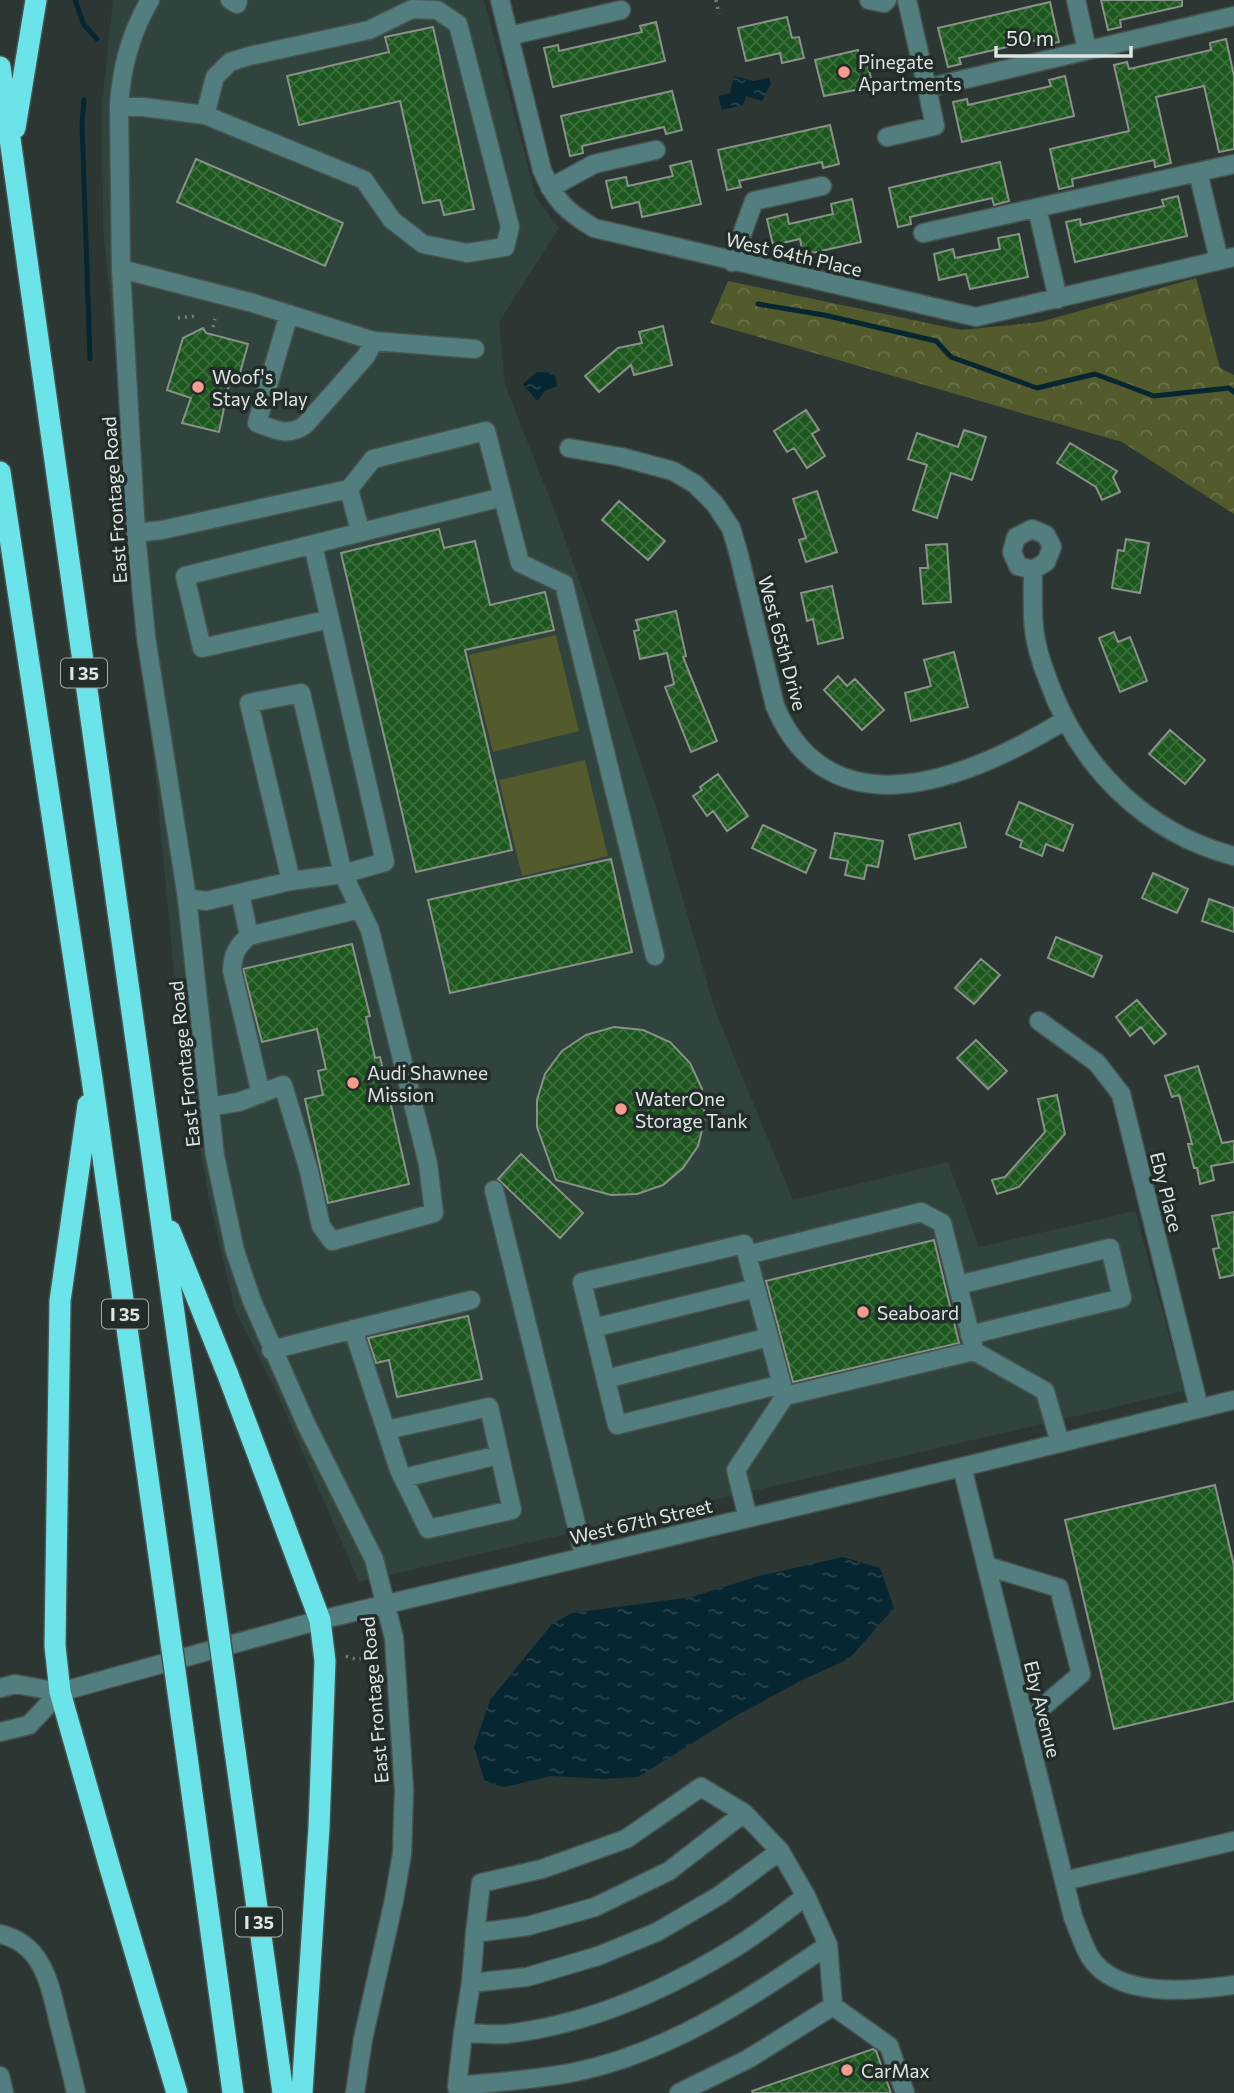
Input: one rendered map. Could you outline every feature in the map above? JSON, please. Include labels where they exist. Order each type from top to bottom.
[{"type":"highway","points":[[12,147],[36,0]]},
{"type":"highway","name":"I 35","points":[[0,67],[283,2093]]},
{"type":"highway","name":"I 35","points":[[0,472],[92,1079],[233,2093]]},
{"type":"highway","points":[[92,1079],[60,1301],[55,1646],[60,1692],[177,2093]]},
{"type":"highway","points":[[157,1199],[228,1375],[320,1620],[325,1661],[321,1772],[314,1935],[302,2093]]},
{"type":"street","name":"East Frontage Road","points":[[150,0],[128,46],[120,82],[119,107],[121,269],[136,533],[146,637],[187,898],[218,1168],[236,1251],[252,1301],[271,1350],[374,1559],[394,1638],[404,1790],[402,1854],[360,2052],[355,2093]]},
{"type":"street","points":[[230,0],[237,4],[238,0]]},
{"type":"street","name":"West 64th Place","points":[[500,0],[542,170],[550,188],[568,212],[593,228],[976,317],[1226,258]]},
{"type":"street","points":[[869,0],[884,3],[887,0]]},
{"type":"street","points":[[887,137],[935,126],[907,0]]},
{"type":"street","points":[[1076,0],[1087,50]]},
{"type":"street","points":[[119,107],[143,107],[205,115],[364,180],[392,220],[423,244],[467,253],[505,247],[510,227],[458,24],[437,10],[412,9],[369,30],[230,62],[215,77],[205,115]]},
{"type":"street","points":[[509,36],[621,10]]},
{"type":"street","points":[[927,88],[1234,16]]},
{"type":"street","points":[[550,188],[594,164],[656,150]]},
{"type":"street","points":[[923,233],[1234,164]]},
{"type":"street","points":[[1198,172],[1226,258]]},
{"type":"street","points":[[732,261],[754,201],[821,186]]},
{"type":"street","points":[[1037,208],[1058,299]]},
{"type":"street","points":[[121,269],[289,314],[374,341],[475,349]]},
{"type":"street","points":[[289,314],[257,423],[284,433],[296,432],[305,425],[366,356],[374,341]]},
{"type":"street","points":[[136,533],[162,530],[349,489],[373,460],[486,431],[520,564],[564,584],[655,956]]},
{"type":"street","name":"West 65th Drive","points":[[569,448],[621,457],[673,471],[695,484],[716,504],[731,528],[739,555],[775,706],[799,748],[823,766],[855,780],[887,785],[913,784],[963,772],[1065,720]]},
{"type":"street","points":[[349,489],[360,531]]},
{"type":"street","points":[[330,620],[202,648],[185,576],[503,497]]},
{"type":"street","points":[[187,898],[206,901],[291,881],[343,874],[385,862],[313,545]]},
{"type":"street","points":[[1033,570],[1034,630],[1044,669],[1065,720],[1101,774],[1130,803],[1156,822],[1188,841],[1234,856]]},
{"type":"street","points":[[209,1107],[239,1102],[283,1085],[309,1171],[321,1226],[332,1241],[434,1213],[428,1164],[370,930],[343,874],[301,694],[249,703],[291,881]]},
{"type":"street","points":[[240,893],[249,936]]},
{"type":"street","points":[[261,1094],[232,970],[233,955],[239,944],[249,936],[360,909]]},
{"type":"street","name":"Eby Place","points":[[1039,1021],[1097,1063],[1121,1094],[1199,1408]]},
{"type":"street","points":[[494,1190],[584,1556]]},
{"type":"street","points":[[747,1255],[921,1212],[942,1223],[972,1343],[1045,1391],[1060,1443]]},
{"type":"street","points":[[748,1518],[736,1470],[784,1390],[744,1244],[582,1282],[617,1425],[784,1390],[972,1343],[1122,1298],[1110,1248],[958,1285]]},
{"type":"street","points":[[593,1328],[756,1287]]},
{"type":"street","points":[[271,1350],[471,1300]]},
{"type":"street","points":[[353,1329],[403,1478],[428,1529],[512,1510],[489,1407],[387,1430]]},
{"type":"street","points":[[606,1379],[769,1337]]},
{"type":"street","name":"West 67th Street","points":[[0,1688],[15,1684],[60,1692],[320,1620],[1234,1400]]},
{"type":"street","points":[[403,1478],[499,1455]]},
{"type":"street","name":"Eby Avenue","points":[[962,1467],[1073,1917],[1091,1958],[1112,1977],[1138,1987],[1213,1988],[1234,1985]]},
{"type":"street","points":[[986,1566],[1059,1588],[1078,1662],[1081,1674],[1025,1722]]},
{"type":"street","points":[[0,1732],[29,1725],[60,1692]]},
{"type":"street","points":[[828,1945],[771,1984],[706,2022],[637,2053],[576,2072],[458,2089],[481,1883],[542,1869],[626,1839],[701,1787],[744,1813],[780,1851],[806,1895],[828,1945],[833,2006],[889,2046],[905,2093]]},
{"type":"street","points":[[475,1933],[528,1926],[595,1906],[669,1871],[744,1813]]},
{"type":"street","points":[[1064,1881],[1234,1841]]},
{"type":"street","points":[[471,1983],[527,1977],[598,1956],[657,1932],[720,1895],[780,1851]]},
{"type":"street","points":[[463,2033],[505,2034],[582,2019],[684,1977],[738,1946],[806,1895]]},
{"type":"street","points":[[0,1934],[18,1939],[27,1946],[45,1971],[76,2093]]},
{"type":"street","points":[[679,2093],[748,2059],[833,2006]]},
{"type":"street","points":[[0,2076],[4,2093]]},
{"type":"path","points":[[716,0],[719,14]]},
{"type":"path","points":[[178,318],[195,316]]},
{"type":"path","points":[[213,327],[215,319]]},
{"type":"path","points":[[346,1656],[357,1660],[367,1658],[375,1647]]},
{"type":"shaded area","points":[[113,0],[484,0],[536,197],[559,228],[499,322],[505,385],[556,514],[605,654],[657,809],[715,1010],[793,1200],[948,1162],[979,1247],[1135,1211],[1184,1391],[359,1582],[275,1389],[235,1310],[209,1199],[179,1024],[103,227],[102,105]]},
{"type":"green space","points":[[1196,278],[1220,368],[1234,375],[1234,514],[1122,442],[710,323],[728,281],[961,330],[1040,322]]},
{"type":"green space","points":[[556,635],[579,731],[493,752],[469,655]]},
{"type":"green space","points":[[585,760],[608,856],[522,876],[499,780]]},
{"type":"water","points":[[734,76],[753,81],[769,78],[771,84],[762,101],[746,96],[743,105],[722,110],[718,96],[730,93]]},
{"type":"water","points":[[537,372],[555,373],[557,386],[545,391],[537,401],[523,384]]},
{"type":"water","points":[[843,1557],[880,1568],[894,1608],[849,1659],[802,1680],[734,1717],[638,1777],[603,1779],[551,1776],[505,1787],[485,1782],[474,1747],[490,1700],[552,1624],[572,1613],[692,1597],[759,1576]]},
{"type":"building","points":[[1101,0],[1182,0],[1182,6],[1120,20],[1121,27],[1108,30]]},
{"type":"building","points":[[1050,2],[1059,42],[1044,45],[1042,39],[959,58],[961,64],[948,67],[938,28]]},
{"type":"building","points":[[787,17],[792,38],[799,37],[804,58],[782,63],[780,53],[746,61],[738,28]]},
{"type":"building","points":[[656,22],[665,61],[553,87],[544,48],[558,45],[559,51],[642,32],[640,26]]},
{"type":"building","points":[[433,27],[474,209],[444,215],[440,200],[423,203],[400,101],[299,125],[287,76],[389,52],[385,37]]},
{"type":"building","points":[[1226,39],[1234,76],[1234,149],[1219,152],[1204,86],[1156,97],[1171,163],[1155,167],[1154,160],[1072,179],[1073,186],[1059,189],[1050,149],[1129,131],[1114,65],[1127,62],[1129,69],[1211,50],[1210,43]]},
{"type":"building","name":"Pinegate Apartments","points":[[858,50],[860,59],[866,58],[872,82],[865,83],[866,88],[824,96],[815,60]]},
{"type":"building","points":[[1065,76],[1074,116],[962,142],[953,102],[967,99],[968,105],[1051,86],[1049,80]]},
{"type":"building","points":[[672,91],[682,130],[666,134],[664,127],[582,146],[583,153],[570,156],[561,116]]},
{"type":"building","points":[[830,125],[839,164],[823,168],[822,162],[739,181],[741,187],[727,190],[718,150]]},
{"type":"building","points":[[196,159],[343,223],[325,266],[177,202]]},
{"type":"building","points":[[691,161],[701,204],[642,217],[639,202],[612,208],[606,181],[626,177],[628,186],[673,176],[670,166]]},
{"type":"building","points":[[1000,162],[1009,201],[994,205],[992,198],[910,217],[911,224],[898,227],[889,188]]},
{"type":"building","points":[[1178,196],[1187,236],[1075,262],[1066,222],[1080,219],[1081,225],[1164,206],[1162,200]]},
{"type":"building","points":[[852,199],[861,242],[803,255],[800,239],[773,245],[767,219],[787,214],[789,224],[833,214],[831,204]]},
{"type":"building","points":[[1019,234],[1028,277],[970,289],[966,274],[939,280],[934,254],[953,249],[955,258],[1000,249],[998,238]]},
{"type":"building","points":[[663,326],[672,365],[634,375],[631,365],[599,392],[585,376],[618,348],[642,343],[639,332]]},
{"type":"building","name":"Woof's Stay & Play","points":[[203,328],[206,333],[248,344],[237,384],[229,384],[219,432],[182,423],[191,398],[167,390],[183,338]]},
{"type":"building","points":[[806,410],[819,430],[812,434],[825,456],[807,468],[794,448],[787,452],[774,431]]},
{"type":"building","points":[[964,430],[986,437],[972,480],[951,473],[937,518],[913,510],[927,465],[908,459],[917,433],[958,447]]},
{"type":"building","points":[[1070,443],[1117,471],[1113,477],[1120,492],[1102,500],[1096,487],[1057,463]]},
{"type":"building","points":[[817,491],[837,552],[806,562],[799,540],[806,538],[793,499]]},
{"type":"building","points":[[619,501],[665,541],[648,560],[602,520]]},
{"type":"building","points":[[439,529],[444,548],[475,541],[490,605],[545,592],[554,630],[465,650],[512,850],[416,872],[341,553]]},
{"type":"building","points":[[1126,539],[1149,543],[1140,593],[1112,588],[1118,550],[1124,551]]},
{"type":"building","points":[[947,544],[951,602],[923,604],[920,568],[928,568],[926,545]]},
{"type":"building","points":[[832,586],[843,638],[818,644],[813,619],[807,621],[801,593]]},
{"type":"building","points":[[676,611],[686,656],[683,657],[717,741],[691,752],[665,687],[674,684],[667,653],[640,659],[634,631],[639,630],[636,620]]},
{"type":"building","points":[[1114,632],[1118,642],[1130,637],[1147,681],[1120,692],[1099,638]]},
{"type":"building","points":[[954,652],[968,707],[911,721],[905,693],[931,686],[924,660]]},
{"type":"building","points":[[838,676],[847,686],[855,679],[884,710],[862,730],[824,690]]},
{"type":"building","points":[[1170,730],[1205,760],[1185,784],[1149,754]]},
{"type":"building","points":[[718,774],[748,816],[727,831],[713,811],[707,816],[693,796],[702,790],[700,787]]},
{"type":"building","points":[[1019,802],[1073,825],[1063,851],[1046,844],[1042,856],[1020,847],[1022,841],[1006,834]]},
{"type":"building","points":[[960,823],[966,847],[915,859],[909,835]]},
{"type":"building","points":[[763,825],[816,850],[806,873],[752,848]]},
{"type":"building","points":[[835,833],[883,841],[878,867],[867,865],[864,879],[845,875],[848,861],[830,858]]},
{"type":"building","points":[[611,859],[632,952],[450,993],[428,900]]},
{"type":"building","points":[[1153,873],[1188,889],[1177,913],[1142,898]]},
{"type":"building","points":[[1209,899],[1234,908],[1234,932],[1202,921]]},
{"type":"building","points":[[1056,937],[1102,956],[1093,977],[1048,958]]},
{"type":"building","name":"Audi Shawnee Mission","points":[[352,944],[370,1016],[366,1017],[375,1058],[380,1057],[409,1184],[328,1203],[305,1099],[323,1095],[318,1071],[326,1069],[317,1029],[262,1042],[243,969]]},
{"type":"building","points":[[981,959],[1000,975],[974,1004],[955,988]]},
{"type":"building","points":[[1137,1000],[1166,1034],[1154,1044],[1141,1027],[1130,1036],[1116,1017]]},
{"type":"building","name":"WaterOne Storage Tank","points":[[614,1027],[643,1030],[670,1042],[690,1063],[702,1089],[705,1118],[698,1146],[683,1168],[663,1185],[637,1194],[611,1195],[556,1180],[537,1127],[537,1100],[545,1074],[562,1051],[586,1035]]},
{"type":"building","points":[[976,1040],[1007,1071],[988,1089],[957,1058]]},
{"type":"building","points":[[1198,1066],[1222,1143],[1234,1141],[1234,1162],[1211,1166],[1214,1180],[1200,1184],[1188,1144],[1192,1144],[1179,1095],[1172,1097],[1165,1076]]},
{"type":"building","points":[[1057,1095],[1065,1134],[1019,1187],[997,1194],[992,1180],[1005,1177],[1045,1132],[1038,1099]]},
{"type":"building","points":[[521,1154],[583,1213],[560,1238],[498,1179]]},
{"type":"building","points":[[1234,1212],[1234,1275],[1220,1278],[1213,1249],[1219,1248],[1212,1216]]},
{"type":"building","name":"Seaboard","points":[[934,1240],[959,1343],[793,1382],[766,1281]]},
{"type":"building","points":[[468,1316],[482,1379],[397,1397],[389,1360],[376,1363],[368,1338]]},
{"type":"building","points":[[1215,1485],[1234,1566],[1234,1701],[1114,1729],[1065,1520]]},
{"type":"building","name":"CarMax","points":[[873,2049],[891,2093],[752,2091]]},
{"type":"waterway","points":[[75,0],[84,25],[97,39]]},
{"type":"waterway","points":[[84,100],[82,123],[90,359]]},
{"type":"waterway","points":[[758,304],[824,315],[936,341],[951,357],[1037,388],[1095,374],[1154,396],[1229,388],[1234,392]]},
{"type":"place","name":"Pinegate Apartments","points":[[844,72]]},
{"type":"place","name":"Woof's Stay & Play","points":[[198,387]]},
{"type":"place","name":"Audi Shawnee Mission","points":[[353,1083]]},
{"type":"place","name":"WaterOne Storage Tank","points":[[621,1109]]},
{"type":"place","name":"Seaboard","points":[[863,1312]]},
{"type":"place","name":"CarMax","points":[[847,2070]]}]
